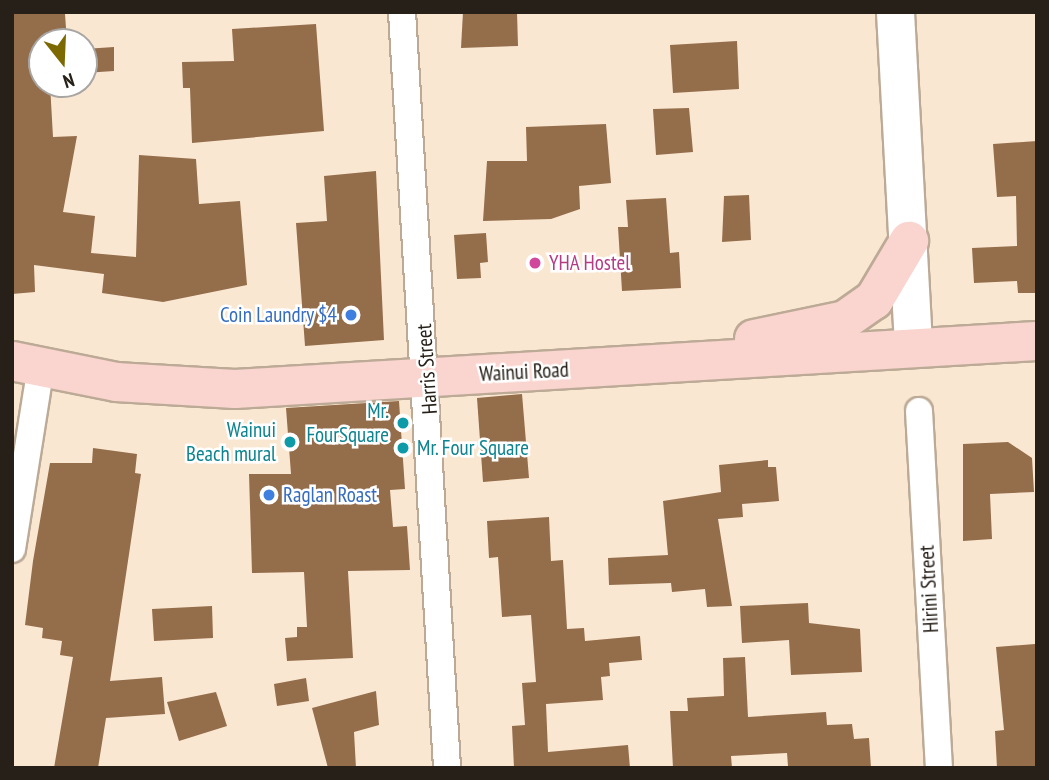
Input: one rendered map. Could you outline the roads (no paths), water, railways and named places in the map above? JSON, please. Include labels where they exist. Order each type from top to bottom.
[{"type":"main road","points":[[895,12],[913,345]]},
{"type":"main road","points":[[700,362],[763,335],[845,320],[874,300],[909,241]]},
{"type":"main road","name":"Wainui Road","points":[[27,364],[195,389],[867,354],[913,345],[1037,341]]},
{"type":"street","name":"Harris Street","points":[[402,12],[427,377],[447,768]]},
{"type":"street","points":[[12,549],[27,364]]},
{"type":"street","name":"Hirini Street","points":[[919,411],[939,768]]},
{"type":"place","name":"YHA Hostel","points":[[535,263]]},
{"type":"place","name":"Coin Laundry $4","points":[[351,315]]},
{"type":"place","name":"Mr. FourSquare","points":[[403,423]]},
{"type":"place","name":"Wainui Beach mural","points":[[290,442]]},
{"type":"place","name":"Mr. Four Square","points":[[403,448]]},
{"type":"place","name":"Raglan Roast","points":[[269,495]]}]
